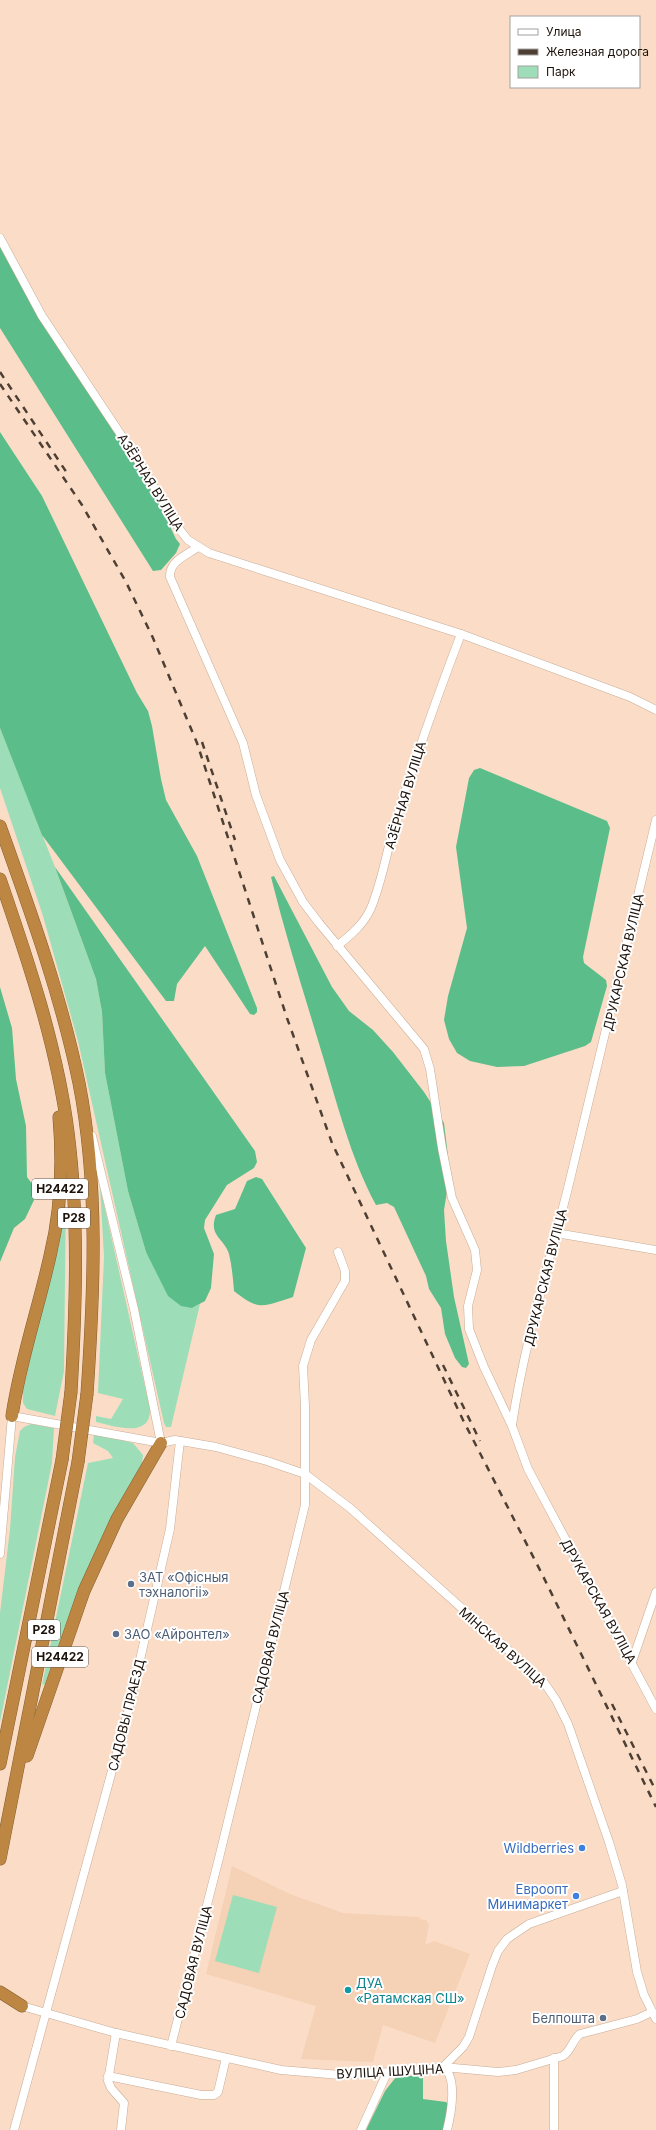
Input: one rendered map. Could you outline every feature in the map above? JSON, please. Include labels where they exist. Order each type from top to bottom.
[{"type":"highway","name":"Р28","points":[[0,826],[46,961],[66,1028],[79,1084],[87,1140],[94,1247],[87,1394],[78,1462],[0,1859]]},
{"type":"highway","name":"Р28","points":[[0,879],[41,1008],[64,1102],[73,1182],[76,1269],[71,1392],[62,1460],[0,1764]]},
{"type":"highway","name":"Н24422","points":[[12,1416],[24,1350],[51,1255],[61,1185],[61,1148],[51,1047]]},
{"type":"highway","name":"Н24422","points":[[13,1799],[65,1640],[84,1591],[117,1520],[161,1443]]},
{"type":"highway","points":[[0,1992],[22,2006]]},
{"type":"highway","points":[[0,2003],[22,2006]]},
{"type":"street","name":"АЗЁРНАЯ ВУЛІЦА","points":[[0,238],[42,316],[139,462],[180,530],[188,540],[198,547],[217,555],[460,634],[630,697],[656,710]]},
{"type":"street","points":[[198,547],[173,564],[170,569],[170,577],[243,744],[256,795],[280,860],[303,902],[337,946],[424,1049],[430,1068],[442,1148],[452,1198],[475,1250],[477,1270],[468,1306],[469,1329],[484,1367],[512,1426]]},
{"type":"street","name":"АЗЁРНАЯ ВУЛІЦА","points":[[337,946],[352,934],[371,908],[395,824],[425,730],[460,634]]},
{"type":"street","name":"ДРУКАРСКАЯ ВУЛІЦА","points":[[656,820],[518,1385],[512,1426],[528,1469],[656,1709]]},
{"type":"street","name":"Н24422","points":[[79,1084],[134,1309],[161,1443]]},
{"type":"street","points":[[556,1234],[656,1250]]},
{"type":"street","name":"САДОВАЯ ВУЛІЦА","points":[[171,2046],[219,1858],[305,1505],[305,1406],[303,1366],[311,1340],[345,1281],[345,1271],[338,1252]]},
{"type":"street","name":"Н24422","points":[[0,1554],[12,1416]]},
{"type":"street","name":"МІНСКАЯ ВУЛІЦА","points":[[12,1416],[161,1443],[180,1441],[243,1454],[305,1474],[350,1508],[450,1599],[529,1668],[550,1691],[568,1724],[612,1849],[623,1891],[637,1972],[654,2016]]},
{"type":"street","name":"САДОВЫ ПРАЕЗД","points":[[47,2015],[128,1712],[170,1529],[180,1441]]},
{"type":"street","points":[[632,1662],[656,1592]]},
{"type":"street","points":[[447,2130],[451,2100],[451,2076],[443,2067],[463,2048],[469,2037],[498,1950],[507,1939],[518,1930],[534,1922],[623,1891]]},
{"type":"street","name":"ВУЛІЦА ІШУЦІНА","points":[[22,2006],[47,2015],[116,2033],[281,2070],[340,2075],[387,2073],[443,2067],[498,2072],[516,2070],[554,2058],[568,2051],[574,2039],[580,2034],[602,2029],[620,2022],[654,2016]]},
{"type":"street","points":[[14,2130],[47,2015]]},
{"type":"street","points":[[116,2033],[108,2076],[111,2088],[124,2103],[121,2130]]},
{"type":"street","points":[[108,2076],[201,2096],[214,2095],[218,2092],[226,2058]]},
{"type":"street","points":[[554,2058],[554,2130]]},
{"type":"street","points":[[361,2130],[387,2073]]},
{"type":"shaded area","points":[[232,1866],[290,1894],[343,1913],[420,1917],[419,1919],[426,1920],[429,1925],[425,1945],[434,1941],[470,1954],[435,2043],[383,2025],[373,2062],[301,2059],[316,2006],[206,1974]]},
{"type":"green space","points":[[0,238],[42,316],[139,462],[176,539],[180,544],[176,553],[161,570],[153,571],[0,328]]},
{"type":"green space","points":[[0,432],[42,496],[137,693],[148,711],[166,800],[197,856],[257,1008],[257,1012],[254,1015],[250,1014],[205,946],[177,984],[174,1001],[166,1001],[42,835],[0,728]]},
{"type":"green space","points":[[0,728],[55,867],[96,979],[102,1012],[105,1073],[128,1191],[146,1252],[192,1308],[200,1304],[171,1427],[166,1427],[164,1423],[78,1041],[43,916],[0,788]]},
{"type":"green space","points":[[480,768],[607,821],[610,828],[583,957],[584,963],[606,980],[607,986],[591,1042],[585,1046],[524,1066],[497,1067],[470,1061],[457,1053],[449,1039],[444,1020],[448,996],[467,928],[456,847],[469,778],[474,770]]},
{"type":"green space","points":[[55,867],[255,1151],[257,1162],[254,1168],[227,1185],[205,1220],[204,1228],[214,1254],[211,1288],[205,1301],[192,1308],[181,1306],[168,1296],[146,1252],[128,1191],[105,1073],[102,1012],[96,979]]},
{"type":"green space","points":[[274,876],[332,987],[349,1011],[373,1030],[393,1052],[424,1092],[444,1123],[450,1173],[444,1210],[446,1241],[454,1297],[469,1364],[466,1368],[462,1367],[455,1358],[445,1334],[441,1308],[429,1289],[426,1276],[394,1207],[387,1203],[376,1205],[351,1148],[288,941],[271,877]]},
{"type":"green space","points":[[0,987],[12,1028],[16,1079],[26,1126],[27,1177],[35,1188],[35,1198],[25,1219],[14,1228],[0,1262]]},
{"type":"green space","points":[[256,1177],[262,1179],[306,1248],[293,1297],[268,1305],[250,1302],[234,1291],[229,1254],[214,1228],[216,1215],[235,1209],[247,1181]]},
{"type":"green space","points":[[100,1187],[150,1409],[149,1418],[144,1424],[138,1427],[121,1428],[96,1422],[96,1416],[111,1419],[123,1399],[98,1393],[104,1257]]},
{"type":"green space","points":[[66,1190],[64,1371],[55,1416],[27,1409],[23,1403],[23,1391],[43,1301],[59,1245]]},
{"type":"green space","points":[[31,1424],[54,1428],[52,1463],[0,1722],[0,1613],[10,1529],[15,1457],[20,1431],[24,1427]]},
{"type":"green space","points":[[94,1434],[133,1443],[143,1455],[142,1463],[74,1601],[45,1684],[42,1685],[88,1463],[113,1458],[108,1451],[93,1443]]},
{"type":"green space","points":[[233,1895],[277,1907],[259,1973],[215,1961]]},
{"type":"green space","points":[[423,2076],[423,2099],[446,2102],[448,2104],[444,2130],[366,2130],[385,2091],[396,2077]]},
{"type":"railway","points":[[0,372],[67,473]]},
{"type":"railway","points":[[0,384],[82,505],[126,582],[153,638],[197,743],[287,1018],[332,1143],[463,1420],[542,1574],[656,1807]]},
{"type":"railway","points":[[202,742],[235,840]]},
{"type":"railway","points":[[443,1365],[480,1441]]},
{"type":"railway","points":[[612,1704],[656,1791]]},
{"type":"place","name":"ЗАТ «Офісныя тэхналогіі»","points":[[131,1584]]},
{"type":"place","name":"ЗАО «Айронтел»","points":[[116,1634]]},
{"type":"place","name":"Wildberries","points":[[582,1848]]},
{"type":"place","name":"Евроопт Минимаркет","points":[[576,1896]]},
{"type":"place","name":"ДУА «Ратамская СШ»","points":[[348,1990]]},
{"type":"place","name":"Белпошта","points":[[603,2018]]}]
